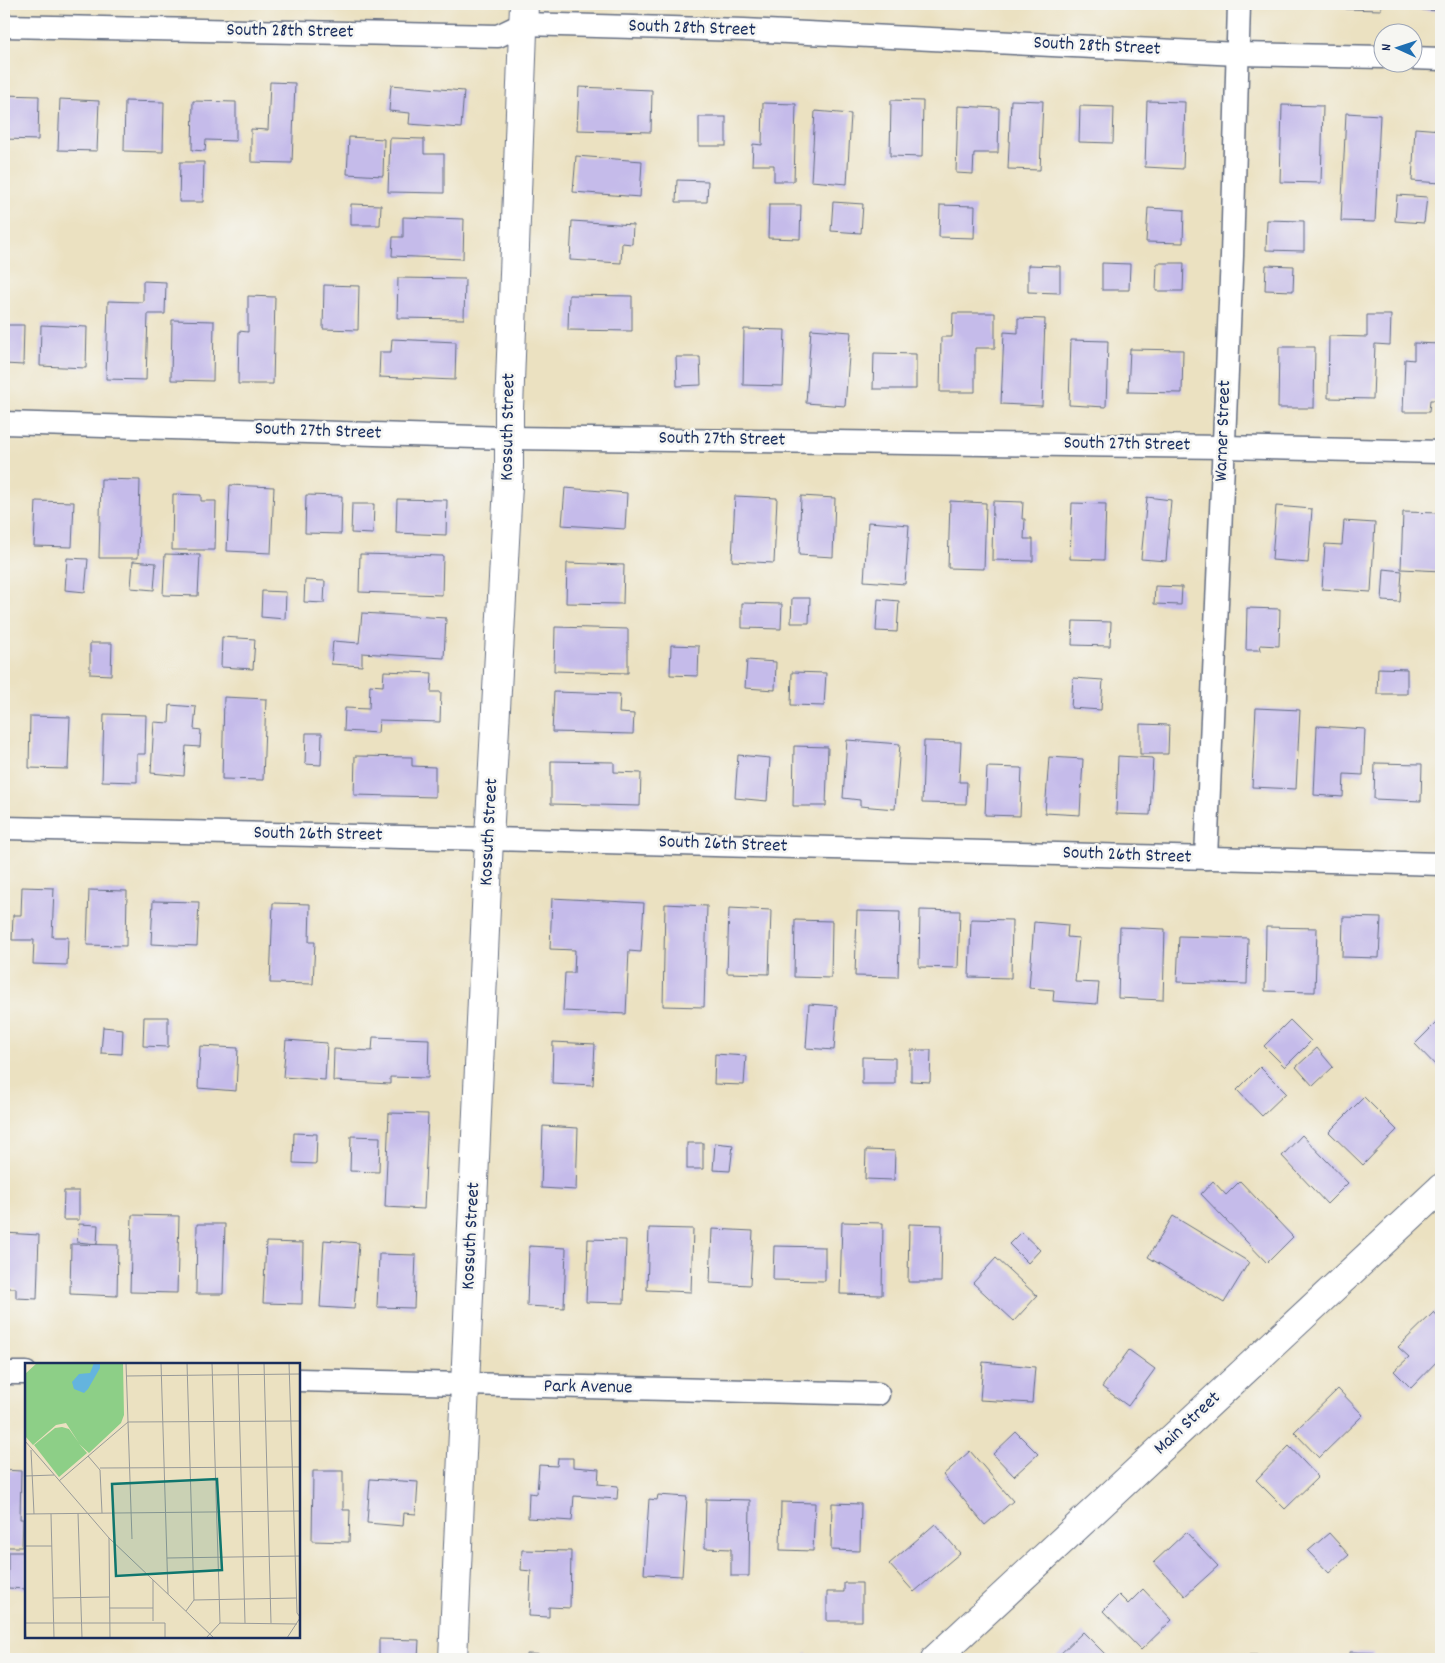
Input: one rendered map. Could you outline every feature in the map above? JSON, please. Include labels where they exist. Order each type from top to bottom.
[{"type":"street","name":"Warner Street","points":[[1206,858],[1232,246],[1239,4]]},
{"type":"street","name":"South 28th Street","points":[[4,26],[498,36],[524,14],[744,30],[1238,54],[1372,57]]},
{"type":"street","name":"Kossuth Street","points":[[453,1659],[489,838],[509,438],[524,14]]},
{"type":"street","points":[[1422,58],[1441,59]]},
{"type":"street","name":"South 27th Street","points":[[4,423],[509,438],[1224,447],[1441,452]]},
{"type":"street","name":"South 26th Street","points":[[4,828],[489,838],[1441,864]]},
{"type":"street","name":"Main Street","points":[[935,1659],[1441,1188]]},
{"type":"street","points":[[4,1373],[25,1373]]},
{"type":"street","name":"Park Avenue","points":[[300,1380],[878,1394]]},
{"type":"building","points":[[1346,4],[1381,4],[1381,10],[1346,9]]},
{"type":"building","points":[[1409,4],[1441,4],[1441,11],[1409,9]]},
{"type":"building","points":[[270,82],[295,83],[292,163],[251,162],[251,129],[268,130]]},
{"type":"building","points":[[391,85],[464,91],[461,128],[409,124],[410,113],[389,111]]},
{"type":"building","points":[[579,87],[652,90],[651,132],[577,130]]},
{"type":"building","points":[[4,95],[39,96],[38,140],[4,139]]},
{"type":"building","points":[[60,99],[99,101],[97,151],[58,150]]},
{"type":"building","points":[[891,100],[923,101],[922,157],[890,156]]},
{"type":"building","points":[[1011,100],[1043,101],[1040,170],[1008,169]]},
{"type":"building","points":[[125,101],[164,102],[163,152],[124,151]]},
{"type":"building","points":[[193,101],[236,102],[236,141],[206,140],[205,151],[192,150]]},
{"type":"building","points":[[1147,101],[1185,102],[1183,169],[1145,167]]},
{"type":"building","points":[[763,103],[796,104],[794,181],[774,181],[774,165],[752,165],[753,144],[762,145]]},
{"type":"building","points":[[1282,105],[1323,106],[1321,183],[1280,182]]},
{"type":"building","points":[[958,106],[999,108],[998,153],[974,153],[973,174],[956,173]]},
{"type":"building","points":[[1080,106],[1114,107],[1113,143],[1079,142]]},
{"type":"building","points":[[815,111],[851,114],[847,184],[811,181]]},
{"type":"building","points":[[1346,113],[1380,115],[1375,222],[1341,221]]},
{"type":"building","points":[[699,117],[726,117],[726,146],[699,146]]},
{"type":"building","points":[[1415,128],[1441,130],[1441,183],[1412,181]]},
{"type":"building","points":[[349,137],[384,139],[383,176],[347,174]]},
{"type":"building","points":[[390,138],[424,139],[424,154],[444,154],[444,193],[388,192]]},
{"type":"building","points":[[576,156],[642,161],[640,197],[573,192]]},
{"type":"building","points":[[180,162],[204,162],[203,202],[179,202]]},
{"type":"building","points":[[677,180],[708,181],[707,202],[676,202]]},
{"type":"building","points":[[1397,195],[1427,197],[1424,223],[1395,221]]},
{"type":"building","points":[[833,202],[863,204],[861,233],[831,231]]},
{"type":"building","points":[[351,204],[381,205],[380,225],[351,225]]},
{"type":"building","points":[[769,205],[801,205],[800,239],[768,238]]},
{"type":"building","points":[[940,205],[975,206],[974,238],[939,237]]},
{"type":"building","points":[[1148,208],[1184,210],[1183,243],[1146,242]]},
{"type":"building","points":[[403,217],[464,219],[463,259],[392,256],[393,237],[403,237]]},
{"type":"building","points":[[1267,220],[1304,221],[1304,251],[1266,250]]},
{"type":"building","points":[[572,221],[633,225],[632,244],[622,243],[621,263],[570,260]]},
{"type":"building","points":[[1102,263],[1130,264],[1129,290],[1102,290]]},
{"type":"building","points":[[1157,263],[1184,263],[1183,291],[1156,291]]},
{"type":"building","points":[[1028,265],[1060,266],[1060,293],[1028,292]]},
{"type":"building","points":[[1266,265],[1294,266],[1293,291],[1265,290]]},
{"type":"building","points":[[398,278],[465,279],[464,319],[397,318]]},
{"type":"building","points":[[143,281],[166,282],[165,314],[148,314],[146,380],[106,379],[108,301],[143,302]]},
{"type":"building","points":[[324,285],[359,286],[358,330],[323,329]]},
{"type":"building","points":[[569,295],[632,296],[632,331],[568,330]]},
{"type":"building","points":[[248,296],[275,297],[273,384],[238,384],[239,331],[248,332]]},
{"type":"building","points":[[953,313],[995,313],[995,348],[975,348],[975,392],[940,392],[941,337],[952,337]]},
{"type":"building","points":[[1367,315],[1391,315],[1390,345],[1375,344],[1373,399],[1328,398],[1329,336],[1367,337]]},
{"type":"building","points":[[1018,318],[1045,319],[1042,406],[1001,404],[1004,332],[1018,333]]},
{"type":"building","points":[[172,320],[214,321],[213,381],[171,380]]},
{"type":"building","points":[[4,325],[24,325],[23,365],[4,364]]},
{"type":"building","points":[[41,325],[87,327],[86,368],[40,366]]},
{"type":"building","points":[[744,329],[785,330],[783,386],[743,385]]},
{"type":"building","points":[[811,329],[851,332],[845,406],[806,403]]},
{"type":"building","points":[[392,339],[456,342],[455,380],[379,377],[380,352],[391,352]]},
{"type":"building","points":[[1071,340],[1108,341],[1106,407],[1069,405]]},
{"type":"building","points":[[1414,343],[1441,344],[1441,400],[1430,400],[1429,412],[1403,412],[1405,359],[1414,360]]},
{"type":"building","points":[[1279,347],[1315,347],[1314,408],[1278,408]]},
{"type":"building","points":[[1130,349],[1183,350],[1182,393],[1128,392]]},
{"type":"building","points":[[874,353],[916,354],[916,389],[873,389]]},
{"type":"building","points":[[676,357],[700,357],[701,385],[677,386]]},
{"type":"building","points":[[101,479],[140,480],[138,558],[99,558]]},
{"type":"building","points":[[230,485],[274,487],[271,553],[227,551]]},
{"type":"building","points":[[4,487],[7,487],[5,530],[4,530]]},
{"type":"building","points":[[565,488],[627,493],[625,529],[562,525]]},
{"type":"building","points":[[173,494],[201,495],[201,501],[216,501],[215,550],[172,550]]},
{"type":"building","points":[[306,495],[342,496],[341,534],[305,533]]},
{"type":"building","points":[[735,496],[777,498],[774,563],[732,561]]},
{"type":"building","points":[[801,496],[835,498],[833,557],[799,555]]},
{"type":"building","points":[[1147,497],[1171,500],[1166,561],[1141,559]]},
{"type":"building","points":[[397,499],[447,500],[446,535],[396,533]]},
{"type":"building","points":[[36,501],[74,502],[72,547],[34,546]]},
{"type":"building","points":[[950,501],[986,503],[984,569],[948,568]]},
{"type":"building","points":[[993,501],[1023,502],[1022,519],[1025,519],[1024,539],[1033,539],[1033,561],[992,560]]},
{"type":"building","points":[[1072,503],[1106,504],[1104,560],[1070,559]]},
{"type":"building","points":[[352,504],[374,504],[373,534],[351,533]]},
{"type":"building","points":[[1276,506],[1312,509],[1308,563],[1272,560]]},
{"type":"building","points":[[1403,512],[1441,513],[1441,571],[1401,569]]},
{"type":"building","points":[[1344,521],[1375,523],[1371,592],[1322,589],[1325,544],[1342,545]]},
{"type":"building","points":[[868,522],[909,525],[905,584],[864,581]]},
{"type":"building","points":[[165,554],[200,555],[198,596],[163,595]]},
{"type":"building","points":[[360,554],[443,556],[442,595],[359,592]]},
{"type":"building","points":[[67,558],[88,559],[85,592],[65,590]]},
{"type":"building","points":[[133,561],[156,563],[154,590],[131,588]]},
{"type":"building","points":[[567,563],[624,565],[623,604],[566,603]]},
{"type":"building","points":[[1384,569],[1402,571],[1400,602],[1382,601]]},
{"type":"building","points":[[305,580],[325,581],[324,603],[304,602]]},
{"type":"building","points":[[1155,586],[1182,587],[1181,605],[1154,604]]},
{"type":"building","points":[[262,591],[286,592],[285,619],[261,617]]},
{"type":"building","points":[[792,598],[810,598],[809,623],[791,623]]},
{"type":"building","points":[[878,599],[899,601],[897,632],[876,631]]},
{"type":"building","points":[[742,603],[782,604],[781,629],[742,628]]},
{"type":"building","points":[[1247,608],[1280,609],[1279,646],[1260,645],[1261,650],[1246,650]]},
{"type":"building","points":[[362,613],[446,618],[444,658],[362,653],[362,666],[331,664],[333,641],[359,643]]},
{"type":"building","points":[[1073,621],[1111,622],[1110,646],[1072,645]]},
{"type":"building","points":[[555,627],[628,629],[628,673],[554,671]]},
{"type":"building","points":[[222,637],[255,639],[253,669],[221,667]]},
{"type":"building","points":[[90,643],[112,643],[111,675],[90,674]]},
{"type":"building","points":[[671,645],[699,646],[698,676],[670,675]]},
{"type":"building","points":[[747,660],[776,662],[775,690],[745,688]]},
{"type":"building","points":[[1378,668],[1407,669],[1407,694],[1377,694]]},
{"type":"building","points":[[384,671],[432,673],[431,692],[441,692],[440,722],[379,720],[378,733],[344,731],[345,708],[369,709],[370,685],[383,686]]},
{"type":"building","points":[[792,672],[826,673],[824,706],[791,705]]},
{"type":"building","points":[[1073,678],[1103,680],[1101,710],[1071,708]]},
{"type":"building","points":[[554,692],[620,694],[619,713],[634,714],[633,734],[552,732]]},
{"type":"building","points":[[224,697],[266,699],[263,780],[222,779]]},
{"type":"building","points":[[170,705],[196,707],[194,729],[201,730],[200,747],[186,746],[184,776],[151,773],[154,722],[169,723]]},
{"type":"building","points":[[1256,708],[1300,710],[1296,789],[1252,787]]},
{"type":"building","points":[[104,714],[146,715],[145,754],[137,754],[137,782],[102,781]]},
{"type":"building","points":[[30,716],[70,717],[68,769],[29,768]]},
{"type":"building","points":[[1140,724],[1169,725],[1168,754],[1140,754]]},
{"type":"building","points":[[1317,726],[1365,729],[1363,775],[1344,774],[1343,797],[1314,795]]},
{"type":"building","points":[[306,733],[322,733],[321,765],[305,764]]},
{"type":"building","points":[[847,740],[900,744],[895,809],[860,806],[860,800],[843,798]]},
{"type":"building","points":[[924,741],[961,742],[959,782],[967,782],[966,804],[922,803]]},
{"type":"building","points":[[794,746],[828,747],[826,806],[793,806]]},
{"type":"building","points":[[738,755],[770,758],[767,801],[735,798]]},
{"type":"building","points":[[355,756],[412,757],[412,766],[435,767],[435,797],[354,795]]},
{"type":"building","points":[[1118,756],[1153,758],[1150,815],[1116,814]]},
{"type":"building","points":[[1049,757],[1083,759],[1080,815],[1045,813]]},
{"type":"building","points":[[551,761],[614,762],[614,772],[641,773],[640,806],[551,804]]},
{"type":"building","points":[[1375,763],[1422,764],[1421,801],[1374,799]]},
{"type":"building","points":[[987,767],[1022,768],[1020,816],[985,815]]},
{"type":"building","points":[[22,887],[54,888],[52,937],[68,937],[67,965],[33,964],[34,940],[12,940],[13,915],[21,915]]},
{"type":"building","points":[[89,890],[127,891],[126,946],[87,945]]},
{"type":"building","points":[[552,898],[644,903],[641,952],[629,951],[626,1014],[563,1011],[565,973],[574,973],[575,950],[550,949]]},
{"type":"building","points":[[153,901],[199,902],[197,946],[151,944]]},
{"type":"building","points":[[273,903],[310,904],[309,942],[315,942],[313,984],[270,983]]},
{"type":"building","points":[[665,904],[707,906],[704,1007],[663,1006]]},
{"type":"building","points":[[729,908],[771,910],[769,974],[727,973]]},
{"type":"building","points":[[920,910],[960,911],[958,968],[919,967]]},
{"type":"building","points":[[857,911],[900,912],[898,977],[855,976]]},
{"type":"building","points":[[1343,917],[1381,918],[1379,958],[1342,957]]},
{"type":"building","points":[[971,919],[1012,920],[1011,978],[969,977]]},
{"type":"building","points":[[795,920],[832,921],[831,978],[794,977]]},
{"type":"building","points":[[1034,922],[1068,925],[1067,937],[1079,938],[1075,982],[1099,983],[1097,1004],[1053,1001],[1054,990],[1029,988]]},
{"type":"building","points":[[1120,927],[1165,929],[1163,1000],[1118,998]]},
{"type":"building","points":[[1266,927],[1317,928],[1315,992],[1265,991]]},
{"type":"building","points":[[1179,936],[1248,938],[1247,984],[1177,982]]},
{"type":"building","points":[[809,1004],[837,1006],[834,1050],[806,1048]]},
{"type":"building","points":[[144,1017],[168,1017],[168,1047],[143,1046]]},
{"type":"building","points":[[1441,1018],[1441,1071],[1415,1044]]},
{"type":"building","points":[[1290,1020],[1311,1041],[1285,1067],[1264,1046]]},
{"type":"building","points":[[103,1027],[123,1029],[122,1054],[101,1053]]},
{"type":"building","points":[[373,1037],[429,1039],[428,1078],[390,1077],[390,1084],[333,1081],[334,1049],[372,1051]]},
{"type":"building","points":[[286,1040],[327,1043],[325,1080],[283,1077]]},
{"type":"building","points":[[553,1042],[595,1044],[593,1085],[552,1083]]},
{"type":"building","points":[[200,1046],[238,1048],[236,1091],[198,1088]]},
{"type":"building","points":[[1317,1048],[1333,1067],[1313,1086],[1296,1067]]},
{"type":"building","points":[[911,1050],[931,1050],[930,1082],[911,1081]]},
{"type":"building","points":[[715,1054],[746,1056],[744,1085],[714,1084]]},
{"type":"building","points":[[862,1057],[895,1058],[895,1084],[862,1084]]},
{"type":"building","points":[[1260,1067],[1286,1093],[1262,1116],[1237,1090]]},
{"type":"building","points":[[1364,1097],[1397,1130],[1363,1165],[1329,1132]]},
{"type":"building","points":[[389,1113],[428,1114],[424,1209],[385,1207]]},
{"type":"building","points":[[543,1126],[578,1128],[576,1190],[541,1188]]},
{"type":"building","points":[[294,1133],[317,1134],[316,1164],[293,1163]]},
{"type":"building","points":[[1302,1135],[1348,1183],[1327,1204],[1282,1156]]},
{"type":"building","points":[[351,1136],[380,1137],[379,1172],[350,1171]]},
{"type":"building","points":[[687,1143],[703,1143],[703,1169],[687,1169]]},
{"type":"building","points":[[715,1143],[733,1145],[730,1171],[713,1170]]},
{"type":"building","points":[[866,1150],[895,1151],[894,1180],[865,1179]]},
{"type":"building","points":[[1213,1181],[1226,1195],[1240,1181],[1293,1237],[1267,1263],[1201,1194]]},
{"type":"building","points":[[64,1191],[79,1191],[79,1220],[63,1220]]},
{"type":"building","points":[[132,1215],[179,1216],[177,1293],[130,1292]]},
{"type":"building","points":[[1173,1216],[1249,1262],[1224,1303],[1148,1257]]},
{"type":"building","points":[[842,1222],[883,1223],[882,1295],[840,1294]]},
{"type":"building","points":[[79,1224],[98,1225],[97,1244],[77,1242]]},
{"type":"building","points":[[197,1224],[225,1224],[223,1294],[196,1294]]},
{"type":"building","points":[[909,1224],[942,1225],[941,1282],[908,1282]]},
{"type":"building","points":[[649,1228],[693,1229],[691,1292],[647,1290]]},
{"type":"building","points":[[712,1229],[753,1231],[750,1285],[710,1283]]},
{"type":"building","points":[[1021,1232],[1040,1250],[1028,1263],[1009,1244]]},
{"type":"building","points":[[4,1233],[39,1235],[37,1299],[16,1298],[16,1288],[4,1288]]},
{"type":"building","points":[[588,1239],[626,1240],[624,1303],[586,1302]]},
{"type":"building","points":[[324,1240],[359,1243],[354,1309],[320,1307]]},
{"type":"building","points":[[266,1242],[303,1243],[302,1304],[263,1303]]},
{"type":"building","points":[[71,1244],[118,1245],[117,1296],[70,1294]]},
{"type":"building","points":[[529,1246],[566,1248],[564,1308],[527,1306]]},
{"type":"building","points":[[774,1246],[825,1247],[825,1281],[773,1280]]},
{"type":"building","points":[[379,1254],[416,1255],[414,1308],[377,1307]]},
{"type":"building","points":[[996,1258],[1037,1296],[1014,1321],[973,1283]]},
{"type":"building","points":[[1434,1312],[1441,1320],[1441,1357],[1411,1388],[1394,1371],[1409,1357],[1398,1347]]},
{"type":"building","points":[[1129,1350],[1155,1369],[1128,1406],[1102,1387]]},
{"type":"building","points":[[983,1362],[1035,1367],[1032,1403],[980,1400]]},
{"type":"building","points":[[1338,1389],[1363,1415],[1319,1458],[1294,1432]]},
{"type":"building","points":[[1016,1432],[1038,1454],[1014,1476],[993,1454]]},
{"type":"building","points":[[1289,1446],[1318,1477],[1285,1509],[1256,1480]]},
{"type":"building","points":[[970,1451],[1013,1501],[985,1525],[943,1475]]},
{"type":"building","points":[[558,1458],[573,1458],[573,1467],[599,1469],[598,1484],[618,1486],[617,1499],[574,1496],[572,1521],[528,1518],[529,1493],[537,1494],[539,1465],[557,1466]]},
{"type":"building","points":[[4,1470],[21,1471],[20,1519],[23,1519],[22,1547],[4,1547]]},
{"type":"building","points":[[313,1471],[343,1471],[343,1510],[350,1510],[349,1542],[312,1541]]},
{"type":"building","points":[[370,1479],[418,1482],[416,1514],[404,1513],[403,1526],[367,1523]]},
{"type":"building","points":[[658,1495],[687,1497],[682,1576],[644,1574],[649,1499],[657,1500]]},
{"type":"building","points":[[706,1499],[750,1500],[749,1576],[731,1576],[731,1549],[705,1548]]},
{"type":"building","points":[[781,1502],[815,1503],[813,1551],[780,1550]]},
{"type":"building","points":[[832,1503],[861,1504],[860,1551],[831,1550]]},
{"type":"building","points":[[935,1524],[960,1553],[914,1592],[889,1564]]},
{"type":"building","points":[[1186,1532],[1218,1566],[1185,1596],[1154,1562]]},
{"type":"building","points":[[1329,1533],[1349,1555],[1329,1573],[1308,1551]]},
{"type":"building","points":[[522,1550],[571,1551],[570,1608],[549,1607],[549,1617],[529,1616],[531,1571],[521,1570]]},
{"type":"building","points":[[8,1552],[25,1552],[25,1589],[8,1588]]},
{"type":"building","points":[[844,1583],[862,1583],[862,1621],[827,1621],[827,1592],[844,1592]]},
{"type":"building","points":[[1143,1589],[1172,1620],[1141,1650],[1103,1611],[1119,1595],[1128,1604]]},
{"type":"building","points":[[1083,1632],[1110,1659],[1055,1659]]},
{"type":"building","points":[[379,1639],[419,1640],[418,1659],[379,1658]]},
{"type":"building","points":[[1350,1652],[1373,1653],[1373,1659],[1349,1659]]},
{"type":"building","points":[[807,1653],[812,1659],[800,1659]]},
{"type":"building","points":[[527,1654],[581,1656],[581,1659],[527,1659]]},
{"type":"building","points":[[1249,1655],[1278,1655],[1277,1659],[1249,1659]]}]
